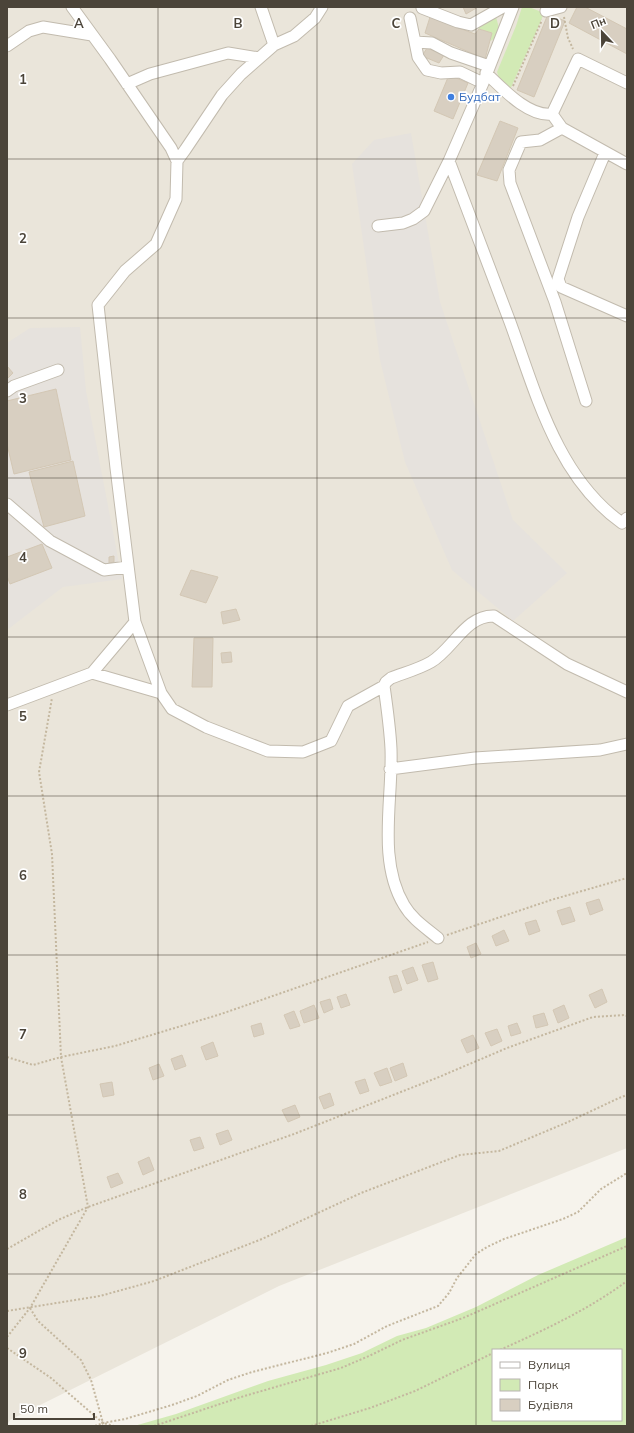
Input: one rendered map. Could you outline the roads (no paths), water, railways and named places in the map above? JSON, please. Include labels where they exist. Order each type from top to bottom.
[{"type":"street","points":[[72,7],[171,148],[177,161],[176,199],[156,244],[125,271],[98,305],[135,622],[161,693],[172,709],[206,727],[268,751],[303,752],[331,741],[348,706],[384,686],[391,678],[432,662],[478,619],[486,616],[494,616],[567,664],[627,692]]},
{"type":"street","points":[[261,7],[274,45]]},
{"type":"street","points":[[177,161],[186,150],[222,95],[241,74],[274,45],[294,36],[314,18],[322,7]]},
{"type":"street","points":[[546,11],[560,7]]},
{"type":"street","points":[[422,8],[458,22],[471,25],[508,8]]},
{"type":"street","points":[[378,226],[403,224],[413,219],[424,210],[449,161],[486,74],[508,8]]},
{"type":"street","points":[[410,18],[418,57],[427,70],[441,73],[460,72],[486,74]]},
{"type":"street","points":[[7,46],[29,31],[43,27],[92,35]]},
{"type":"street","points":[[415,42],[432,43],[486,74],[518,102],[538,114],[552,114]]},
{"type":"street","points":[[127,84],[150,74],[228,53],[259,58]]},
{"type":"street","points":[[552,114],[578,59],[627,83]]},
{"type":"street","points":[[552,114],[562,128],[627,164]]},
{"type":"street","points":[[562,128],[540,140],[521,142],[509,170],[510,182],[555,302],[586,401]]},
{"type":"street","points":[[606,153],[578,217],[558,280],[561,286],[627,316]]},
{"type":"street","points":[[449,161],[534,390],[558,447],[581,484],[608,514],[625,523]]},
{"type":"street","points":[[7,391],[14,386],[58,370]]},
{"type":"street","points":[[7,504],[50,541],[104,570],[128,568]]},
{"type":"street","points":[[7,705],[92,673],[135,622]]},
{"type":"street","points":[[92,673],[161,693]]},
{"type":"street","points":[[384,686],[391,750],[388,844],[392,878],[404,905],[416,920],[438,938]]},
{"type":"street","points":[[390,769],[475,758],[600,750],[627,744]]},
{"type":"place","name":"Будбат","points":[[451,97]]}]
